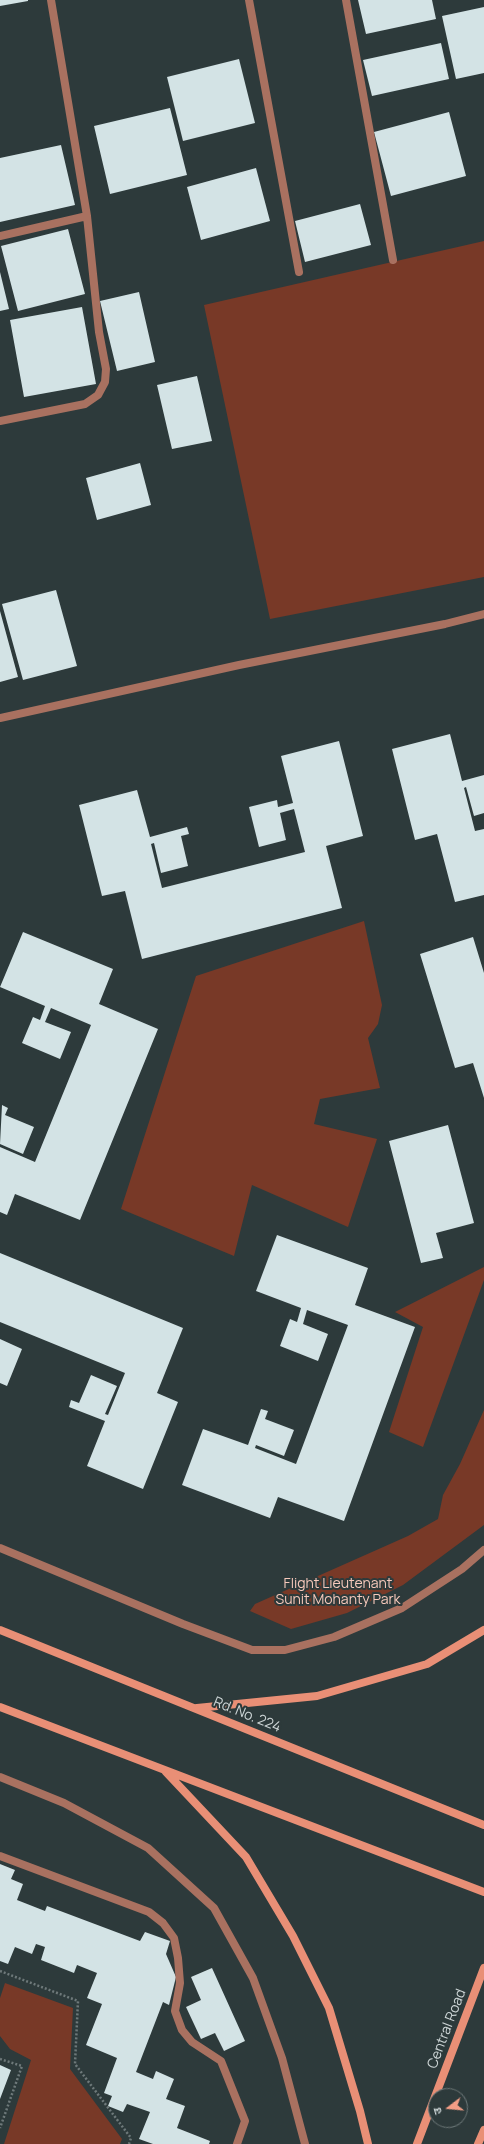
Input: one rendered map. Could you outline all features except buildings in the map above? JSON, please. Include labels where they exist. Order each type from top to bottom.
[{"type":"main road","name":"Rd. No. 224","points":[[0,1630],[484,1825]]},
{"type":"main road","points":[[195,1708],[317,1696],[427,1664],[484,1630]]},
{"type":"main road","points":[[0,1707],[484,1892]]},
{"type":"main road","points":[[164,1770],[246,1856],[293,1936],[329,2008],[360,2111],[368,2144]]},
{"type":"main road","name":"Central Road","points":[[417,2144],[484,1968]]},
{"type":"main road","points":[[478,2144],[484,2130]]},
{"type":"street","points":[[0,421],[85,404],[98,396],[105,382],[106,369],[99,332],[87,216],[51,0]]},
{"type":"street","points":[[249,0],[299,272]]},
{"type":"street","points":[[346,0],[393,260]]},
{"type":"street","points":[[0,236],[87,216]]},
{"type":"street","points":[[0,718],[232,666],[438,625],[484,614]]},
{"type":"street","points":[[0,1548],[183,1624],[252,1650],[286,1650],[334,1637],[402,1608],[462,1569],[484,1550]]},
{"type":"street","points":[[0,1777],[64,1803],[148,1848],[214,1908],[253,1978],[282,2058],[306,2144]]},
{"type":"street","points":[[0,1856],[149,1912],[164,1923],[174,1938],[178,1958],[180,1983],[175,2011],[182,2030],[192,2042],[221,2061],[245,2121],[237,2144]]},
{"type":"path","points":[[0,1971],[78,2001],[75,2064],[131,2138],[129,2144]]},
{"type":"path","points":[[0,2059],[22,2066],[0,2128]]},
{"type":"green space","points":[[484,241],[484,577],[270,619],[204,305]]},
{"type":"green space","points":[[364,921],[382,1005],[378,1024],[368,1038],[380,1088],[320,1099],[314,1124],[377,1139],[348,1227],[252,1185],[234,1256],[121,1209],[196,976]]},
{"type":"green space","points":[[484,1267],[484,1280],[423,1447],[389,1432],[423,1327],[395,1312]]},
{"type":"green space","name":"Flight Lieutenant Sunit Mohanty Park","points":[[484,1410],[484,1525],[403,1585],[347,1613],[291,1629],[250,1611],[255,1604],[408,1536],[438,1519],[443,1495],[460,1464]]},
{"type":"green space","points":[[5,1983],[73,2008],[70,2069],[122,2139],[120,2144],[4,2144],[31,2060],[10,2049],[0,2036],[0,1998]]}]
